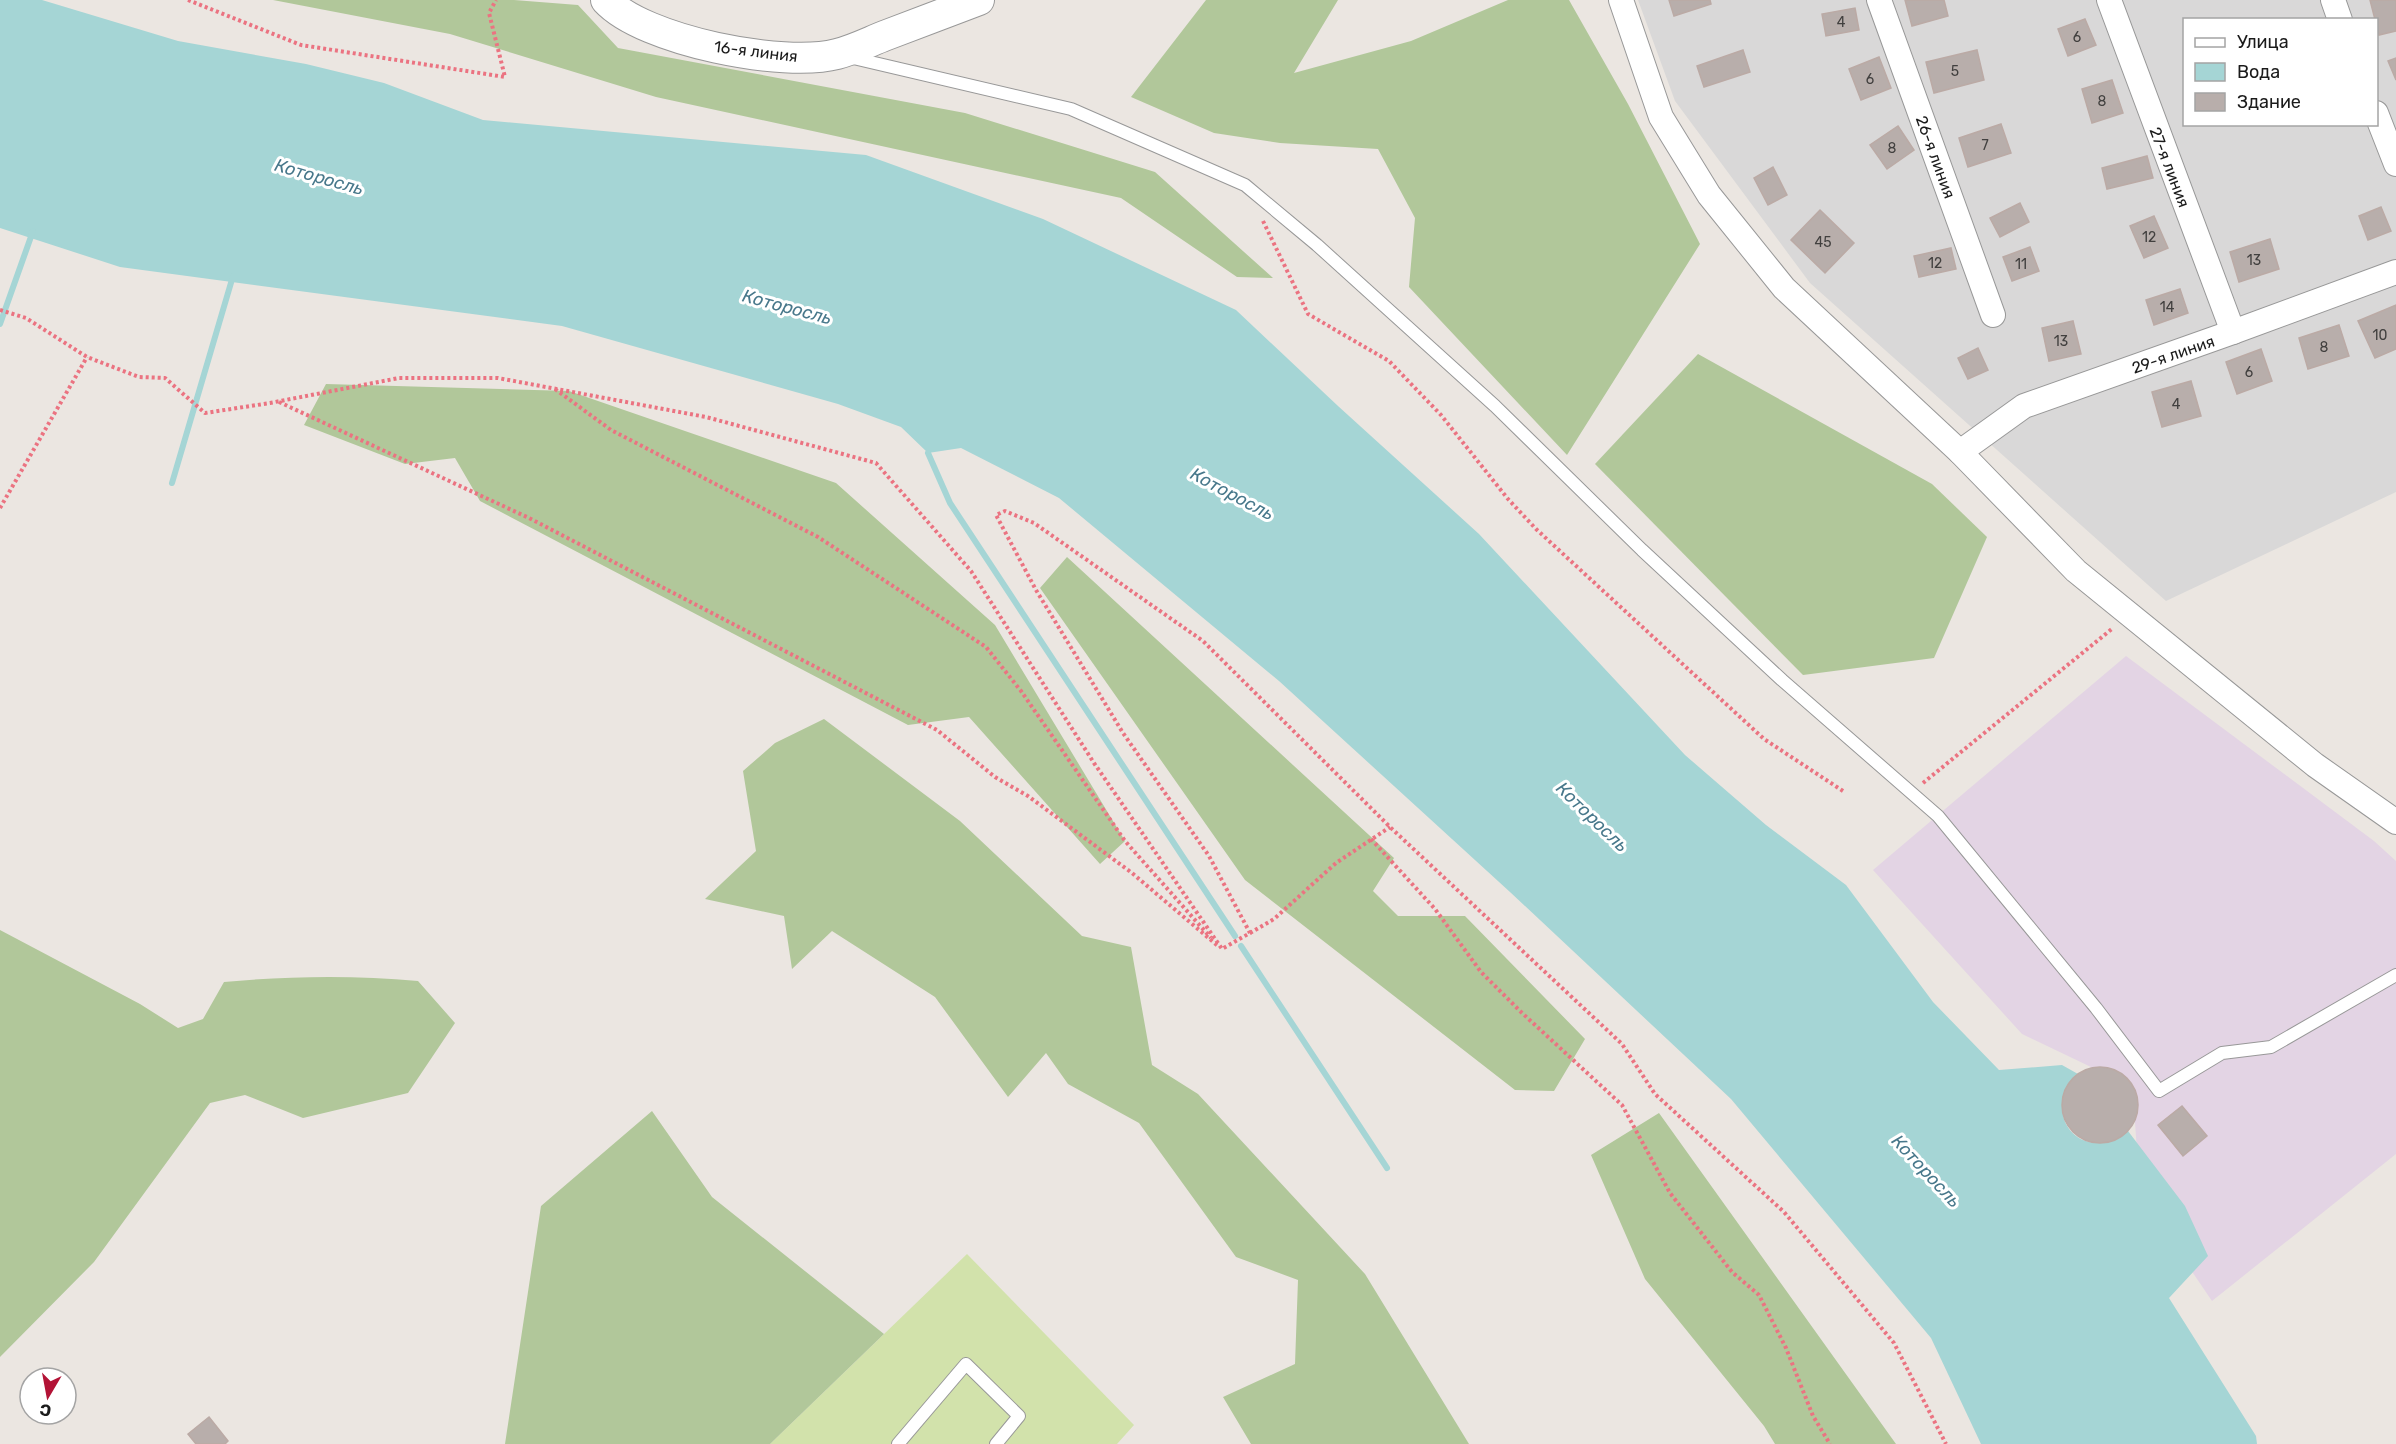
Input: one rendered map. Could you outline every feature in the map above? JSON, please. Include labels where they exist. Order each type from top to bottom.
[{"type":"street","name":"16-я линия","points":[[606,0],[613,8],[644,26],[683,40],[728,50],[795,58],[836,54],[979,0]]},
{"type":"street","points":[[1621,0],[1660,117],[1709,195],[1784,288],[1960,452],[2076,571],[2315,765],[2396,822]]},
{"type":"street","name":"26-я линия","points":[[1879,0],[1993,315]]},
{"type":"street","name":"27-я линия","points":[[2109,0],[2233,332]]},
{"type":"street","points":[[2333,0],[2339,18]]},
{"type":"street","points":[[2378,118],[2396,164]]},
{"type":"street","name":"29-я линия","points":[[1960,452],[2024,406],[2396,272]]},
{"type":"lane","points":[[836,54],[1071,110],[1245,185],[1317,245],[1486,398],[1642,550],[1782,680],[1938,816],[2096,1008],[2159,1091],[2222,1053],[2271,1047],[2396,975]]},
{"type":"lane","points":[[898,1444],[966,1364],[1019,1416],[996,1444]]},
{"type":"path","points":[[188,0],[301,45],[505,77],[489,13],[496,0]]},
{"type":"path","points":[[1245,185],[1308,314],[1389,361],[1441,415],[1508,499],[1536,529],[1764,739],[1843,791]]},
{"type":"path","points":[[0,310],[26,318],[87,357],[139,377],[165,378],[205,413],[399,378],[498,378],[706,417],[876,463],[971,572],[1094,763],[1222,949]]},
{"type":"path","points":[[0,508],[87,357]]},
{"type":"path","points":[[554,388],[611,430],[818,537],[986,647],[1021,692],[1125,841],[1222,949]]},
{"type":"path","points":[[278,401],[529,518],[937,730],[995,777],[1028,796],[1132,873],[1222,949]]},
{"type":"path","points":[[1250,933],[1209,856],[1122,733],[1036,590],[996,515],[1005,511],[1034,523],[1203,641],[1390,826],[1622,1044],[1655,1094],[1784,1212],[1894,1343],[1947,1444]]},
{"type":"path","points":[[1911,793],[2129,614]]},
{"type":"path","points":[[1222,949],[1274,919],[1336,863],[1390,826]]},
{"type":"path","points":[[1371,839],[1435,909],[1481,972],[1622,1105],[1670,1193],[1732,1272],[1759,1295],[1786,1348],[1812,1416],[1830,1444]]},
{"type":"shaded area","points":[[1638,0],[2396,0],[2396,492],[2166,601],[1810,283],[1675,101]]},
{"type":"shaded area","points":[[2126,656],[2374,841],[2396,861],[2396,1154],[2212,1301],[2140,1195],[2135,1122],[2118,1139],[2102,1144],[2086,1142],[2072,1132],[2063,1118],[2061,1101],[2066,1086],[2078,1074],[2091,1067],[2022,1034],[1873,870]]},
{"type":"green space","points":[[273,0],[514,0],[578,5],[618,48],[965,113],[1155,172],[1273,278],[1237,277],[1121,198],[656,97],[450,34]]},
{"type":"green space","points":[[1206,0],[1338,0],[1294,73],[1411,41],[1508,0],[1569,0],[1628,104],[1700,244],[1567,455],[1409,287],[1415,218],[1378,149],[1280,143],[1214,133],[1131,97]]},
{"type":"green space","points":[[1698,354],[1932,484],[1987,537],[1934,658],[1803,675],[1595,464]]},
{"type":"green space","points":[[326,384],[569,391],[836,483],[995,625],[1125,841],[1100,864],[969,717],[908,725],[480,501],[455,458],[405,464],[304,425]]},
{"type":"green space","points":[[1067,557],[1394,858],[1373,891],[1398,916],[1465,916],[1585,1039],[1554,1091],[1515,1090],[1245,880],[1040,588]]},
{"type":"green space","points":[[824,719],[960,821],[1082,936],[1131,947],[1152,1065],[1198,1094],[1365,1274],[1469,1444],[1251,1444],[1223,1397],[1295,1364],[1298,1280],[1236,1257],[1139,1123],[1068,1084],[1046,1053],[1008,1097],[935,997],[832,931],[792,969],[784,916],[705,899],[756,851],[743,771],[775,743]]},
{"type":"green space","points":[[0,930],[140,1004],[178,1028],[203,1019],[224,982],[321,977],[418,981],[455,1023],[408,1093],[303,1118],[245,1095],[210,1103],[94,1262],[0,1357]]},
{"type":"green space","points":[[652,1111],[712,1197],[884,1334],[770,1444],[505,1444],[541,1206]]},
{"type":"green space","points":[[1659,1113],[1896,1444],[1775,1444],[1764,1426],[1645,1279],[1591,1155]]},
{"type":"green space","points":[[967,1254],[1134,1425],[1117,1444],[770,1444]]},
{"type":"water","name":"Которосль","points":[[0,0],[42,0],[178,41],[306,64],[384,83],[483,120],[866,155],[1043,219],[1236,310],[1479,534],[1685,755],[1766,825],[1846,885],[1933,1002],[1999,1070],[2062,1065],[2078,1074],[2067,1090],[2062,1106],[2064,1120],[2071,1132],[2082,1140],[2096,1143],[2112,1140],[2128,1131],[2185,1206],[2208,1256],[2169,1298],[2256,1436],[2257,1444],[1981,1444],[1931,1338],[1731,1099],[1510,892],[1279,681],[1059,498],[961,448],[928,453],[901,427],[838,404],[562,326],[120,267],[0,228]]},
{"type":"building","points":[[1669,0],[1710,0],[1711,4],[1674,16]]},
{"type":"building","points":[[1905,0],[1944,0],[1948,16],[1912,26]]},
{"type":"building","points":[[2370,0],[2396,0],[2396,31],[2379,35],[2378,18],[2375,18]]},
{"type":"building","points":[[1855,8],[1859,30],[1826,36],[1822,14]]},
{"type":"building","points":[[2085,19],[2096,45],[2068,56],[2058,29]]},
{"type":"building","points":[[1743,50],[1750,72],[1704,87],[1697,66]]},
{"type":"building","points":[[1977,50],[1984,80],[1934,93],[1926,62]]},
{"type":"building","points":[[1879,57],[1891,88],[1861,100],[1849,69]]},
{"type":"building","points":[[2396,58],[2396,80],[2388,61]]},
{"type":"building","points":[[2112,80],[2123,113],[2092,123],[2082,89]]},
{"type":"building","points":[[2001,124],[2011,153],[1968,167],[1959,138]]},
{"type":"building","points":[[1898,126],[1914,150],[1887,169],[1870,145]]},
{"type":"building","points":[[2147,156],[2153,178],[2107,189],[2102,168]]},
{"type":"building","points":[[1773,167],[1787,195],[1768,205],[1754,178]]},
{"type":"building","points":[[2020,203],[2029,222],[2000,237],[1990,218]]},
{"type":"building","points":[[2381,207],[2391,231],[2368,240],[2359,216]]},
{"type":"building","points":[[1820,210],[1854,243],[1825,273],[1791,240]]},
{"type":"building","points":[[2154,216],[2168,248],[2144,258],[2130,226]]},
{"type":"building","points":[[2270,239],[2279,269],[2239,282],[2230,252]]},
{"type":"building","points":[[2030,247],[2039,271],[2012,281],[2003,257]]},
{"type":"building","points":[[1951,248],[1956,269],[1919,277],[1914,256]]},
{"type":"building","points":[[2180,289],[2188,313],[2154,325],[2146,300]]},
{"type":"building","points":[[2396,305],[2396,349],[2375,358],[2358,321]]},
{"type":"building","points":[[2073,321],[2081,354],[2049,361],[2042,328]]},
{"type":"building","points":[[2339,325],[2349,356],[2308,369],[2299,338]]},
{"type":"building","points":[[1978,348],[1988,370],[1968,379],[1958,358]]},
{"type":"building","points":[[2261,349],[2272,381],[2237,394],[2226,362]]},
{"type":"building","points":[[2191,381],[2201,416],[2162,427],[2152,392]]},
{"type":"building","points":[[2093,1067],[2107,1067],[2121,1073],[2132,1084],[2138,1098],[2135,1120],[2127,1132],[2107,1143],[2093,1143],[2079,1137],[2068,1126],[2062,1112],[2062,1098],[2068,1084],[2079,1073]]},
{"type":"building","points":[[2182,1106],[2207,1136],[2183,1156],[2158,1125]]},
{"type":"building","points":[[209,1417],[228,1441],[225,1444],[196,1444],[188,1434]]},
{"type":"waterway","points":[[0,324],[33,231]]},
{"type":"waterway","points":[[172,483],[233,276]]},
{"type":"waterway","points":[[928,453],[950,503],[1235,936]]},
{"type":"waterway","points":[[1241,946],[1387,1168]]}]
